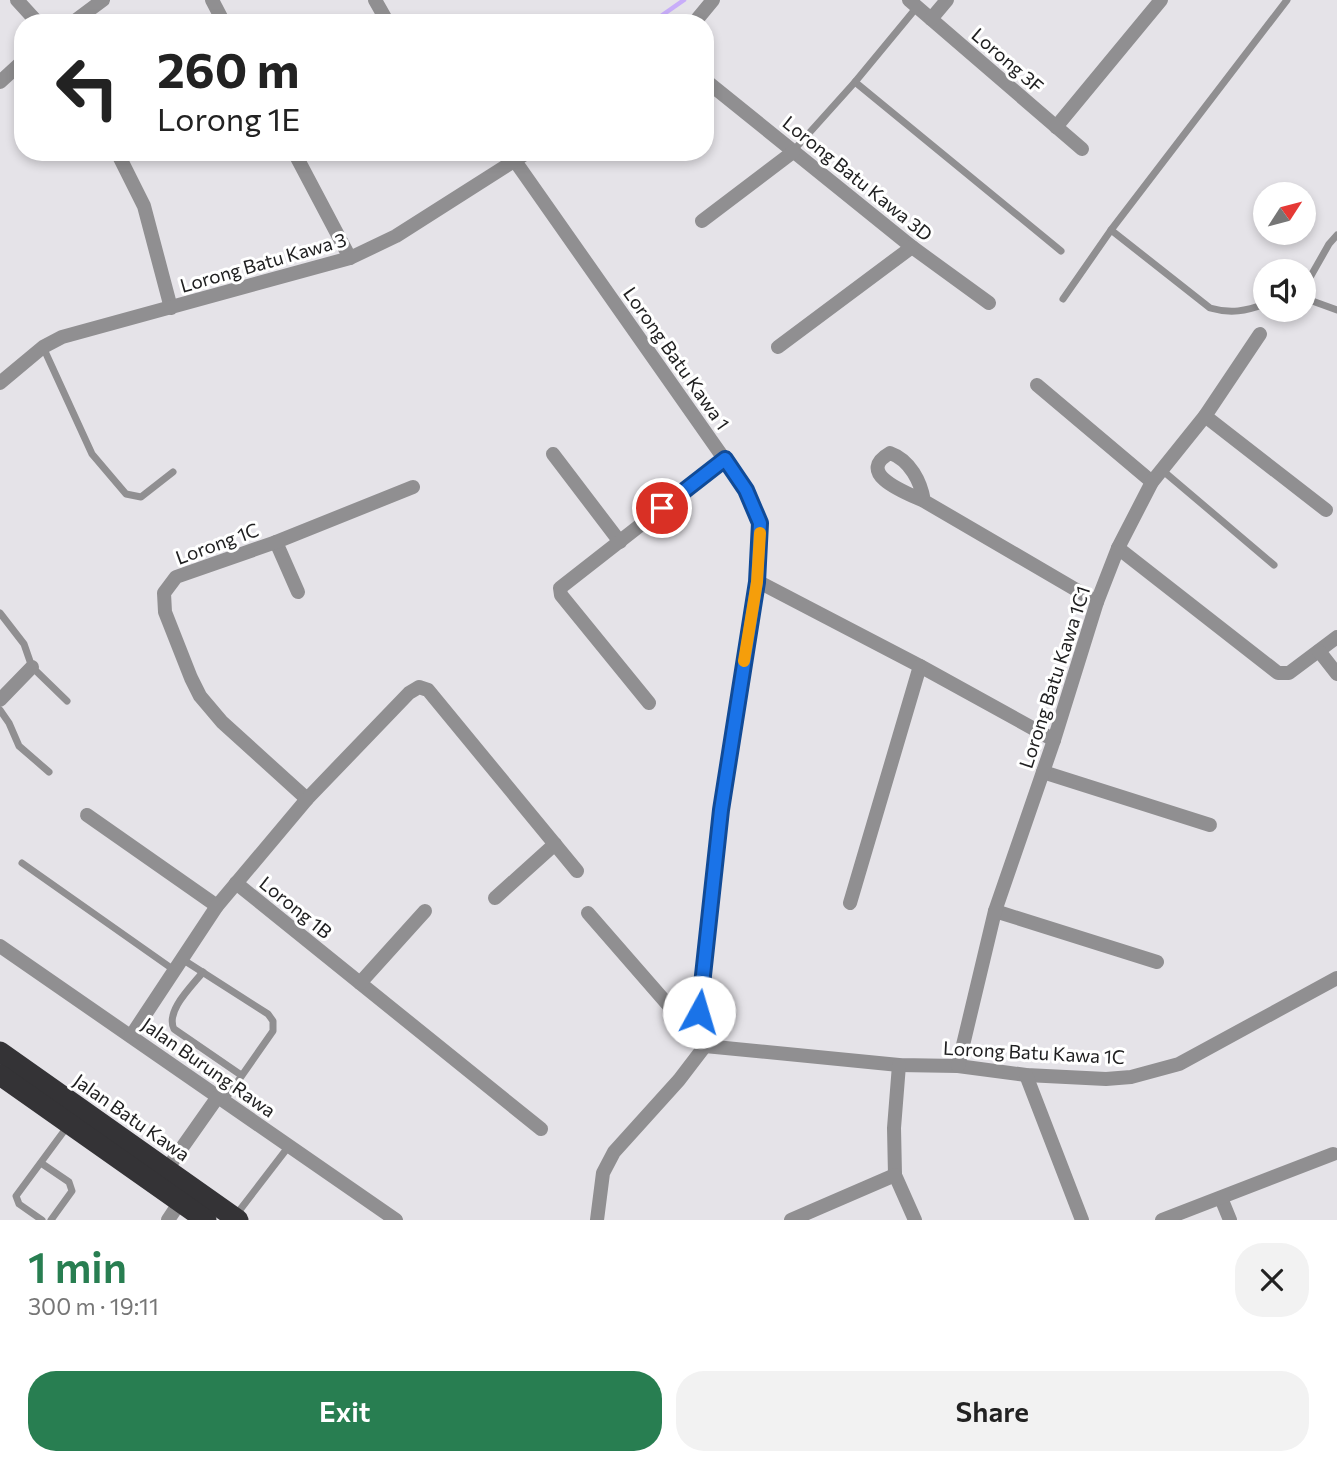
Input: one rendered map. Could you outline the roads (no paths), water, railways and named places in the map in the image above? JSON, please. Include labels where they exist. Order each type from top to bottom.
[{"type":"highway","name":"Jalan Batu Kawa","points":[[0,1052],[236,1219]]},
{"type":"highway","points":[[0,1075],[206,1220]]},
{"type":"street","points":[[17,0],[30,14]]},
{"type":"street","points":[[84,14],[103,0]]},
{"type":"street","points":[[701,14],[713,0]]},
{"type":"street","points":[[931,19],[947,0]]},
{"type":"street","points":[[1056,127],[1161,0]]},
{"type":"street","name":"Lorong 3F","points":[[913,4],[1082,149]]},
{"type":"street","points":[[0,82],[14,69]]},
{"type":"street","name":"Lorong Batu Kawa 3D","points":[[714,87],[912,247],[989,303]]},
{"type":"street","points":[[702,221],[793,152]]},
{"type":"street","points":[[122,161],[144,206],[171,308]]},
{"type":"street","points":[[299,161],[350,258]]},
{"type":"street","name":"Lorong Batu Kawa 3","points":[[0,383],[43,347],[62,337],[350,258],[396,236],[516,161]]},
{"type":"street","name":"Lorong Batu Kawa 1","points":[[525,161],[746,490],[760,523],[757,582],[721,810],[701,1042]]},
{"type":"street","points":[[778,347],[912,247]]},
{"type":"street","name":"Lorong Batu Kawa 1C1","points":[[958,1066],[976,981],[995,911],[1054,740],[1097,602],[1118,548],[1152,482],[1205,416],[1260,334]]},
{"type":"street","points":[[1037,385],[1152,482]]},
{"type":"street","points":[[1205,416],[1326,510]]},
{"type":"street","points":[[553,454],[620,542]]},
{"type":"street","points":[[649,703],[561,595],[560,588],[725,459]]},
{"type":"street","name":"Lorong 1C","points":[[307,799],[222,722],[200,696],[165,612],[163,593],[176,577],[276,542],[413,487]]},
{"type":"street","points":[[923,501],[1097,602]]},
{"type":"street","points":[[276,542],[298,592]]},
{"type":"street","points":[[1118,548],[1278,673],[1289,673],[1337,637]]},
{"type":"street","points":[[757,582],[920,666],[1054,740]]},
{"type":"street","points":[[1319,651],[1337,674]]},
{"type":"street","points":[[850,902],[920,666]]},
{"type":"street","points":[[0,700],[32,667]]},
{"type":"street","name":"Lorong 1B","points":[[541,1129],[236,883],[307,799],[409,693],[419,687],[428,690],[555,844]]},
{"type":"street","points":[[1043,772],[1210,825]]},
{"type":"street","points":[[88,816],[217,906]]},
{"type":"street","points":[[495,898],[555,844],[577,871]]},
{"type":"street","points":[[131,1036],[217,906],[236,883]]},
{"type":"street","points":[[360,983],[425,911]]},
{"type":"street","points":[[995,911],[1157,962]]},
{"type":"street","points":[[588,913],[701,1042],[679,1080],[614,1152],[603,1174],[597,1220]]},
{"type":"street","name":"Jalan Burung Rawa","points":[[0,946],[396,1220]]},
{"type":"street","name":"Lorong Batu Kawa 1C","points":[[701,1042],[899,1065],[958,1066],[1026,1075],[1106,1079],[1131,1077],[1179,1063],[1337,978]]},
{"type":"street","points":[[899,1065],[894,1128],[895,1175],[915,1220]]},
{"type":"street","points":[[1026,1075],[1082,1220]]},
{"type":"street","points":[[167,1169],[220,1100]]},
{"type":"street","points":[[1162,1220],[1333,1154]]},
{"type":"street","points":[[792,1220],[895,1175]]},
{"type":"street","points":[[1221,1198],[1230,1220]]},
{"type":"street","points":[[168,1220],[180,1202]]},
{"type":"lane","points":[[1063,299],[1111,230],[1287,0]]},
{"type":"lane","points":[[793,152],[855,82],[913,4]]},
{"type":"lane","points":[[855,82],[1061,251]]},
{"type":"lane","points":[[1111,230],[1210,308],[1226,313],[1253,308]]},
{"type":"lane","points":[[1316,265],[1337,235]]},
{"type":"lane","points":[[1316,302],[1337,310]]},
{"type":"lane","points":[[43,347],[92,454],[126,494],[141,497],[173,472]]},
{"type":"lane","points":[[1162,470],[1274,565]]},
{"type":"lane","points":[[0,613],[24,644],[32,667],[67,701]]},
{"type":"lane","points":[[0,710],[19,746],[49,772]]},
{"type":"lane","points":[[22,863],[179,964],[202,972],[268,1014],[273,1021],[272,1031],[220,1100]]},
{"type":"lane","points":[[202,972],[172,1014],[171,1022],[174,1029],[241,1075]]},
{"type":"lane","points":[[42,1220],[16,1201],[16,1196],[69,1123]]},
{"type":"lane","points":[[236,1219],[289,1146]]},
{"type":"lane","points":[[41,1163],[69,1182],[72,1191],[51,1220]]},
{"type":"waterway","points":[[664,14],[684,0]]}]
